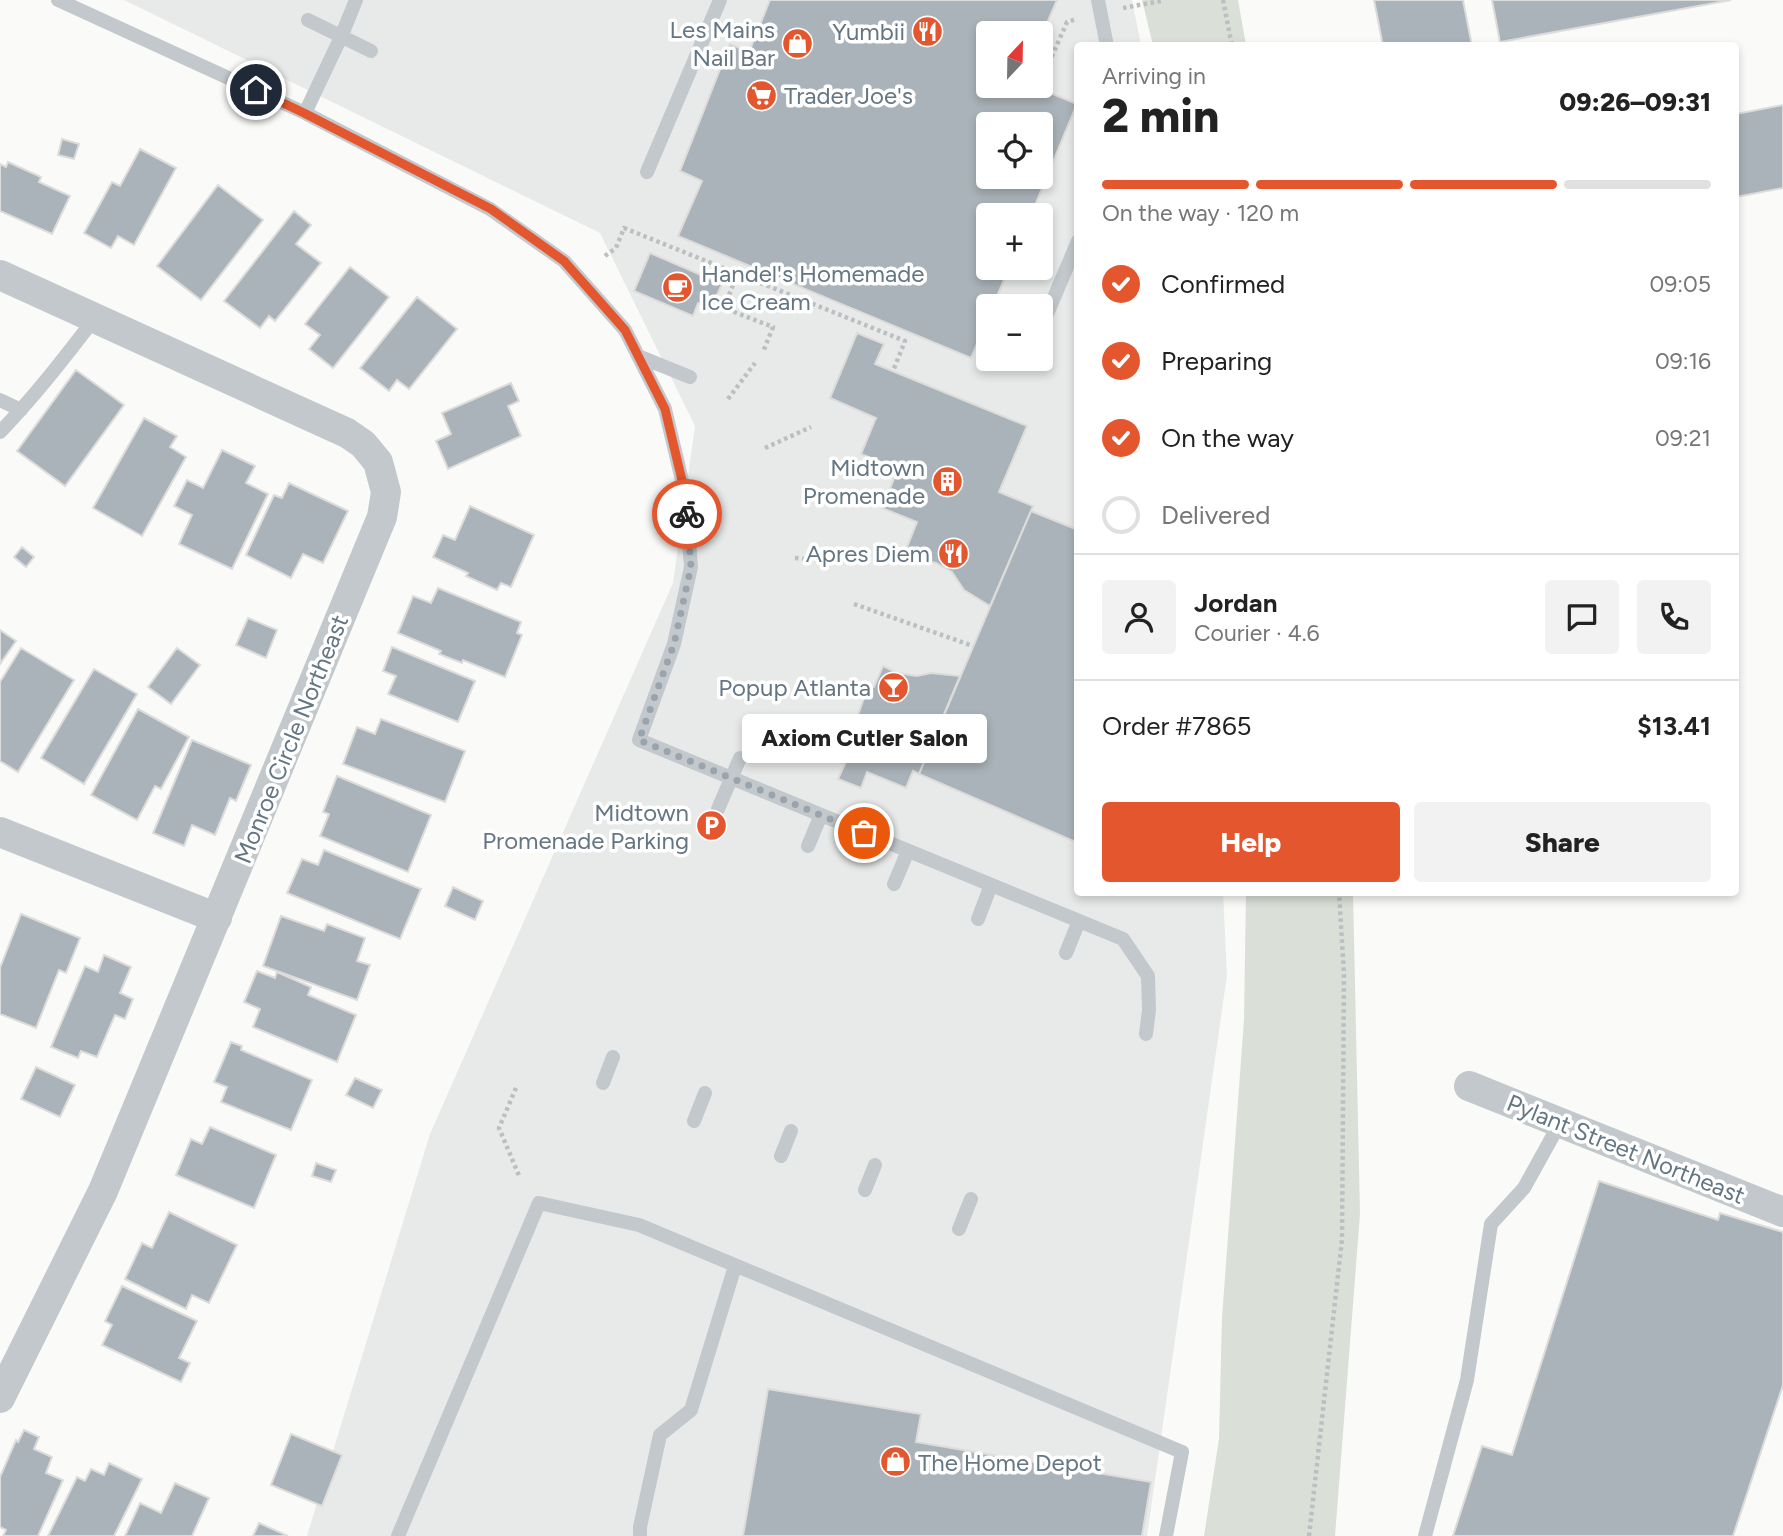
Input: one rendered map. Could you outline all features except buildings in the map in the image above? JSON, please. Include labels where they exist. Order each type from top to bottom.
[{"type":"street","name":"Monroe Circle Northeast","points":[[0,275],[347,433],[363,444],[378,462],[386,492],[382,517],[103,1191],[0,1398]]},
{"type":"street","points":[[0,832],[217,918]]},
{"type":"street","name":"Pylant Street Northeast","points":[[1469,1086],[1783,1212]]},
{"type":"lane","points":[[58,0],[304,113],[491,209],[564,261],[625,330],[665,409],[685,493],[691,567],[674,644],[639,740],[1123,939],[1148,976],[1149,1010],[1146,1034]]},
{"type":"lane","points":[[304,113],[356,0]]},
{"type":"lane","points":[[647,172],[720,0]]},
{"type":"lane","points":[[1099,6],[1106,42]]},
{"type":"lane","points":[[308,20],[371,51]]},
{"type":"lane","points":[[1053,300],[1074,250]]},
{"type":"lane","points":[[0,432],[59,366],[95,318]]},
{"type":"lane","points":[[638,356],[690,377]]},
{"type":"lane","points":[[0,400],[21,410]]},
{"type":"lane","points":[[718,809],[740,758]]},
{"type":"lane","points":[[808,846],[821,815]]},
{"type":"lane","points":[[894,884],[908,850]]},
{"type":"lane","points":[[978,919],[991,885]]},
{"type":"lane","points":[[1066,953],[1079,921]]},
{"type":"lane","points":[[603,1083],[613,1057]]},
{"type":"lane","points":[[694,1121],[705,1093]]},
{"type":"lane","points":[[1425,1536],[1466,1380],[1491,1224],[1524,1188],[1559,1123]]},
{"type":"lane","points":[[781,1156],[791,1131]]},
{"type":"lane","points":[[865,1190],[875,1165]]},
{"type":"lane","points":[[959,1228],[971,1199]]},
{"type":"lane","points":[[398,1536],[539,1203],[639,1225],[1182,1452],[1166,1536]]},
{"type":"lane","points":[[640,1536],[660,1435],[691,1410],[735,1266]]},
{"type":"path","points":[[1054,52],[1067,22],[1099,6],[1168,0]]},
{"type":"path","points":[[1223,0],[1231,42]]},
{"type":"path","points":[[606,256],[616,248],[624,228],[738,272],[905,341],[893,371]]},
{"type":"path","points":[[738,272],[724,308],[773,327],[763,352]]},
{"type":"path","points":[[728,399],[755,363]]},
{"type":"path","points":[[765,448],[811,427]]},
{"type":"path","points":[[795,558],[844,563]]},
{"type":"path","points":[[854,604],[973,646]]},
{"type":"path","points":[[1309,1536],[1342,1240],[1343,974],[1339,896]]},
{"type":"path","points":[[516,1088],[499,1128],[520,1178]]},
{"type":"shaded area","points":[[124,0],[1132,0],[1140,42],[1074,42],[1074,896],[1223,896],[1227,975],[1147,1536],[307,1536],[430,1134],[673,583],[695,426],[600,233]]},
{"type":"shaded area","points":[[1142,0],[1238,0],[1245,42],[1152,42]]},
{"type":"shaded area","points":[[1246,896],[1353,896],[1360,1214],[1335,1536],[1204,1536],[1219,1439],[1222,1318],[1244,1020]]},
{"type":"way so far","points":[[687,514],[691,567],[674,644],[639,740],[864,833]]},
{"type":"place","name":"Yumbii","points":[[928,31]]},
{"type":"place","name":"Les Mains Nail Bar","points":[[798,43]]},
{"type":"place","name":"Trader Joe's","points":[[761,95]]},
{"type":"place","name":"Handel's Homemade Ice Cream","points":[[678,287]]},
{"type":"place","name":"Midtown Promenade","points":[[948,481]]},
{"type":"place","name":"Apres Diem","points":[[953,553]]},
{"type":"place","name":"Popup Atlanta","points":[[894,687]]},
{"type":"place","name":"Midtown Promenade Parking","points":[[712,826]]},
{"type":"place","name":"Axiom Cutler Salon","points":[[864,833]]},
{"type":"place","name":"The Home Depot","points":[[895,1462]]},
{"type":"route","points":[[256,90],[491,209],[564,261],[625,330],[665,409],[685,493],[687,514]]}]
